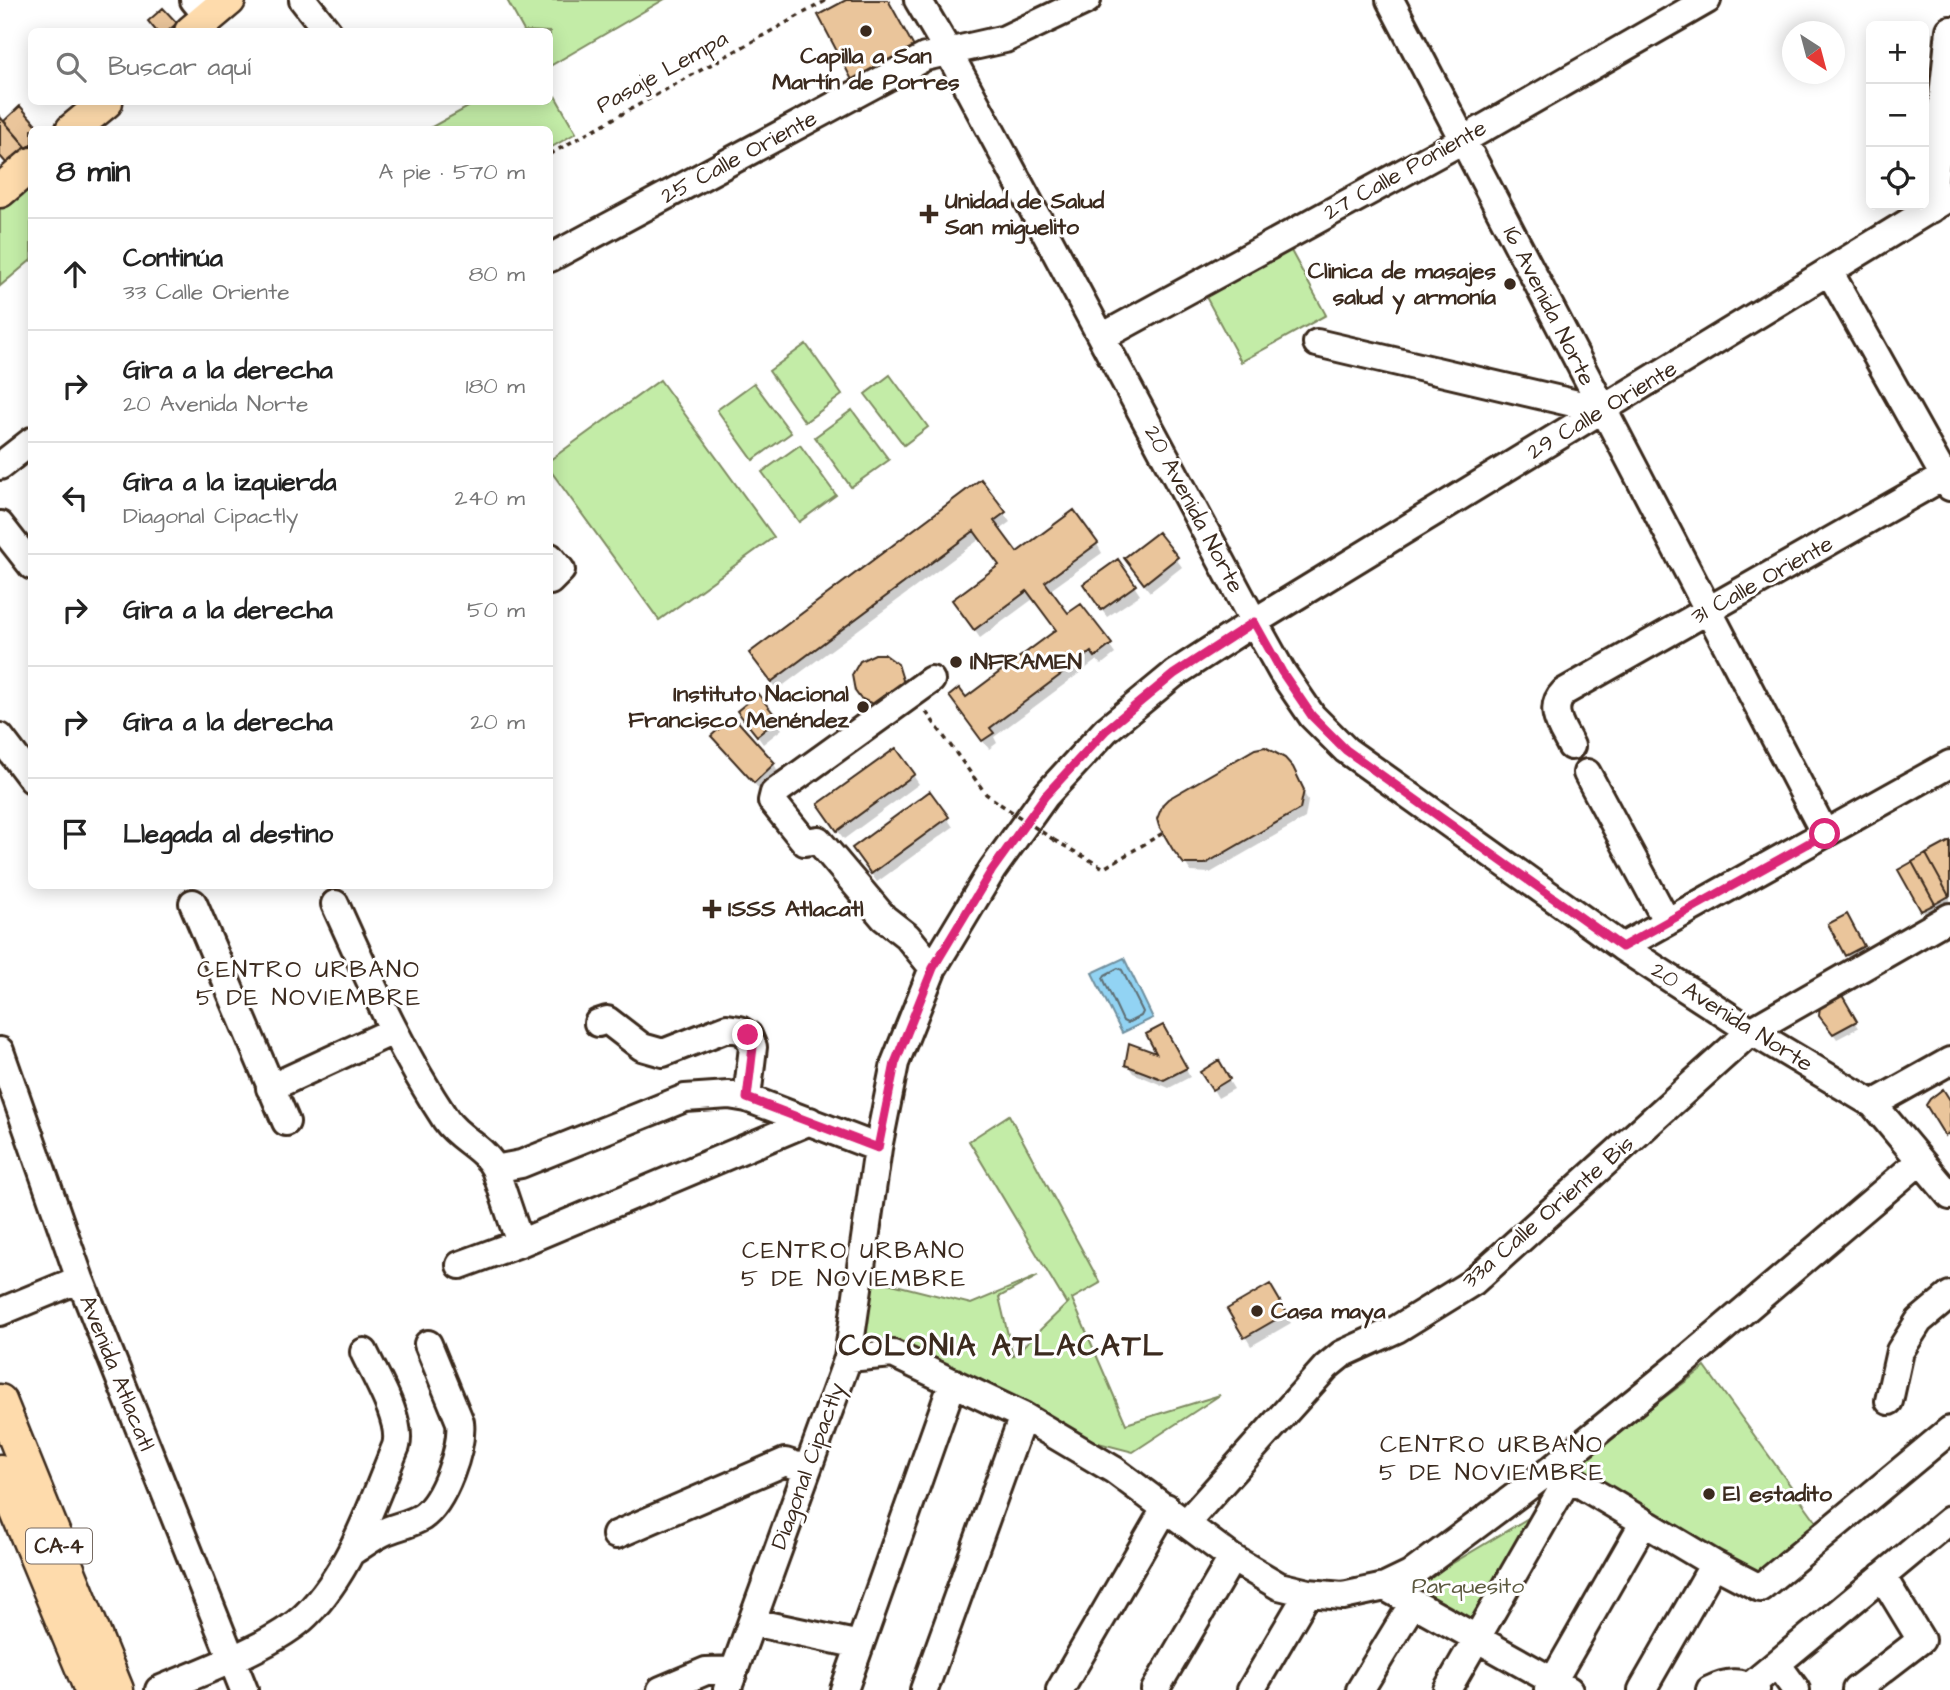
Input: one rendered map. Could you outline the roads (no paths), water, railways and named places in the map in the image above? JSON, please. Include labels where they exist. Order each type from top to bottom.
[{"type":"main road","points":[[0,191],[28,167]]},
{"type":"main road","name":"CA-4","points":[[0,1401],[117,1690]]},
{"type":"main road","name":"CA-4","points":[[0,1471],[91,1690]]},
{"type":"street","points":[[303,0],[325,28]]},
{"type":"street","name":"20 Avenida Norte","points":[[918,0],[948,51],[1254,622],[1282,672],[1312,716],[1346,750],[1622,947],[1751,1031],[1873,1104],[1950,1196]]},
{"type":"street","name":"25 Calle Oriente","points":[[553,256],[925,57],[1004,39],[1087,0]]},
{"type":"street","name":"16 Avenida Norte","points":[[1390,0],[1825,834]]},
{"type":"street","name":"27 Calle Poniente","points":[[1102,337],[1462,139],[1676,7],[1707,0]]},
{"type":"street","points":[[1941,203],[1950,30]]},
{"type":"street","name":"29 Calle Oriente","points":[[1254,622],[1941,203]]},
{"type":"street","points":[[1829,271],[1948,479]]},
{"type":"street","points":[[1317,343],[1603,410]]},
{"type":"street","points":[[0,466],[28,444]]},
{"type":"street","name":"31 Calle Oriente","points":[[1571,746],[1558,719],[1555,705],[1558,698],[1574,686],[1948,479]]},
{"type":"street","points":[[0,525],[28,561]]},
{"type":"street","name":"Diagonal Cipactly","points":[[731,1680],[848,1358],[878,1148],[895,1063],[933,968],[992,870],[1045,796],[1088,748],[1174,674],[1254,622]]},
{"type":"street","points":[[921,687],[774,793],[772,801],[805,842],[818,840],[884,918],[907,936],[933,968]]},
{"type":"street","points":[[0,737],[28,774]]},
{"type":"street","points":[[1622,947],[1950,764]]},
{"type":"street","points":[[1587,773],[1667,922]]},
{"type":"street","points":[[193,904],[286,1122]]},
{"type":"street","points":[[335,904],[393,1031],[448,1123],[491,1160],[520,1243]]},
{"type":"street","name":"33a Calle Oriente Bis","points":[[1060,1690],[1176,1515],[1325,1367],[1342,1354],[1397,1329],[1473,1282],[1751,1031],[1950,917]]},
{"type":"street","points":[[598,1023],[607,1020],[642,1047],[663,1054],[727,1028],[740,1030],[748,1035],[753,1047],[747,1098]]},
{"type":"street","points":[[270,1088],[393,1031]]},
{"type":"street","name":"Avenida Atlacatl","points":[[0,1051],[80,1279],[244,1690]]},
{"type":"street","points":[[1873,1104],[1950,1061]]},
{"type":"street","points":[[495,1169],[521,1164],[685,1098],[729,1095],[747,1098],[878,1148]]},
{"type":"street","points":[[460,1265],[520,1243],[810,1121]]},
{"type":"street","points":[[848,1358],[893,1354],[953,1382],[1023,1416],[1114,1470],[1232,1558],[1279,1586],[1308,1593],[1343,1596],[1385,1587],[1409,1575],[1561,1472],[1697,1351],[1920,1161]]},
{"type":"street","points":[[0,1312],[80,1279]]},
{"type":"street","points":[[1889,1401],[1900,1351],[1919,1321],[1950,1295]]},
{"type":"street","points":[[353,1551],[382,1533],[421,1517],[430,1510],[456,1461],[461,1434],[460,1422],[428,1344]]},
{"type":"street","points":[[159,1690],[279,1636],[305,1616],[353,1551],[396,1446],[398,1435],[396,1422],[364,1352]]},
{"type":"street","points":[[844,1690],[953,1382]]},
{"type":"street","points":[[924,1690],[1023,1416]]},
{"type":"street","points":[[1561,1472],[1714,1564],[1760,1588],[1950,1430]]},
{"type":"street","points":[[616,1535],[785,1462],[807,1469]]},
{"type":"street","points":[[1447,1690],[1477,1638],[1561,1472]]},
{"type":"street","points":[[1710,1690],[1728,1683],[1753,1688],[1777,1664],[1950,1520]]},
{"type":"street","points":[[1385,1587],[1477,1638],[1556,1687],[1644,1522]]},
{"type":"street","points":[[1155,1690],[1232,1558]]},
{"type":"street","points":[[1642,1690],[1714,1564]]},
{"type":"street","points":[[1856,1690],[1922,1640],[1882,1576]]},
{"type":"street","points":[[1251,1690],[1308,1593]]},
{"type":"street","points":[[1360,1690],[1413,1602]]},
{"type":"street","points":[[752,1622],[860,1645]]},
{"type":"street","points":[[1777,1664],[1796,1690]]},
{"type":"street","points":[[661,1690],[706,1671],[731,1680]]},
{"type":"water","points":[[1124,958],[1153,1018],[1122,1033],[1092,973]]},
{"type":"place","name":"Capilla a San Martín de Porres","points":[[866,31]]},
{"type":"place","name":"Unidad de Salud San miguelito","points":[[929,214]]},
{"type":"place","name":"Clinica de masajes salud y armonía","points":[[1510,284]]},
{"type":"place","name":"INFRAMEN","points":[[956,662]]},
{"type":"place","name":"Instituto Nacional Francisco Menéndez","points":[[863,707]]},
{"type":"place","name":"ISSS Atlacatl","points":[[712,909]]},
{"type":"place","name":"Casa maya","points":[[1257,1311]]},
{"type":"place","name":"El estadito","points":[[1709,1494]]},
{"type":"district","name":"CENTRO URBANO 5 DE NOVIEMBRE","points":[[309,984]]},
{"type":"district","name":"CENTRO URBANO 5 DE NOVIEMBRE","points":[[854,1265]]},
{"type":"district","name":"COLONIA ATLACATL","points":[[1002,1346]]},
{"type":"district","name":"CENTRO URBANO 5 DE NOVIEMBRE","points":[[1492,1459]]},
{"type":"park label","name":"Parquesito","points":[[1468,1586]]}]
